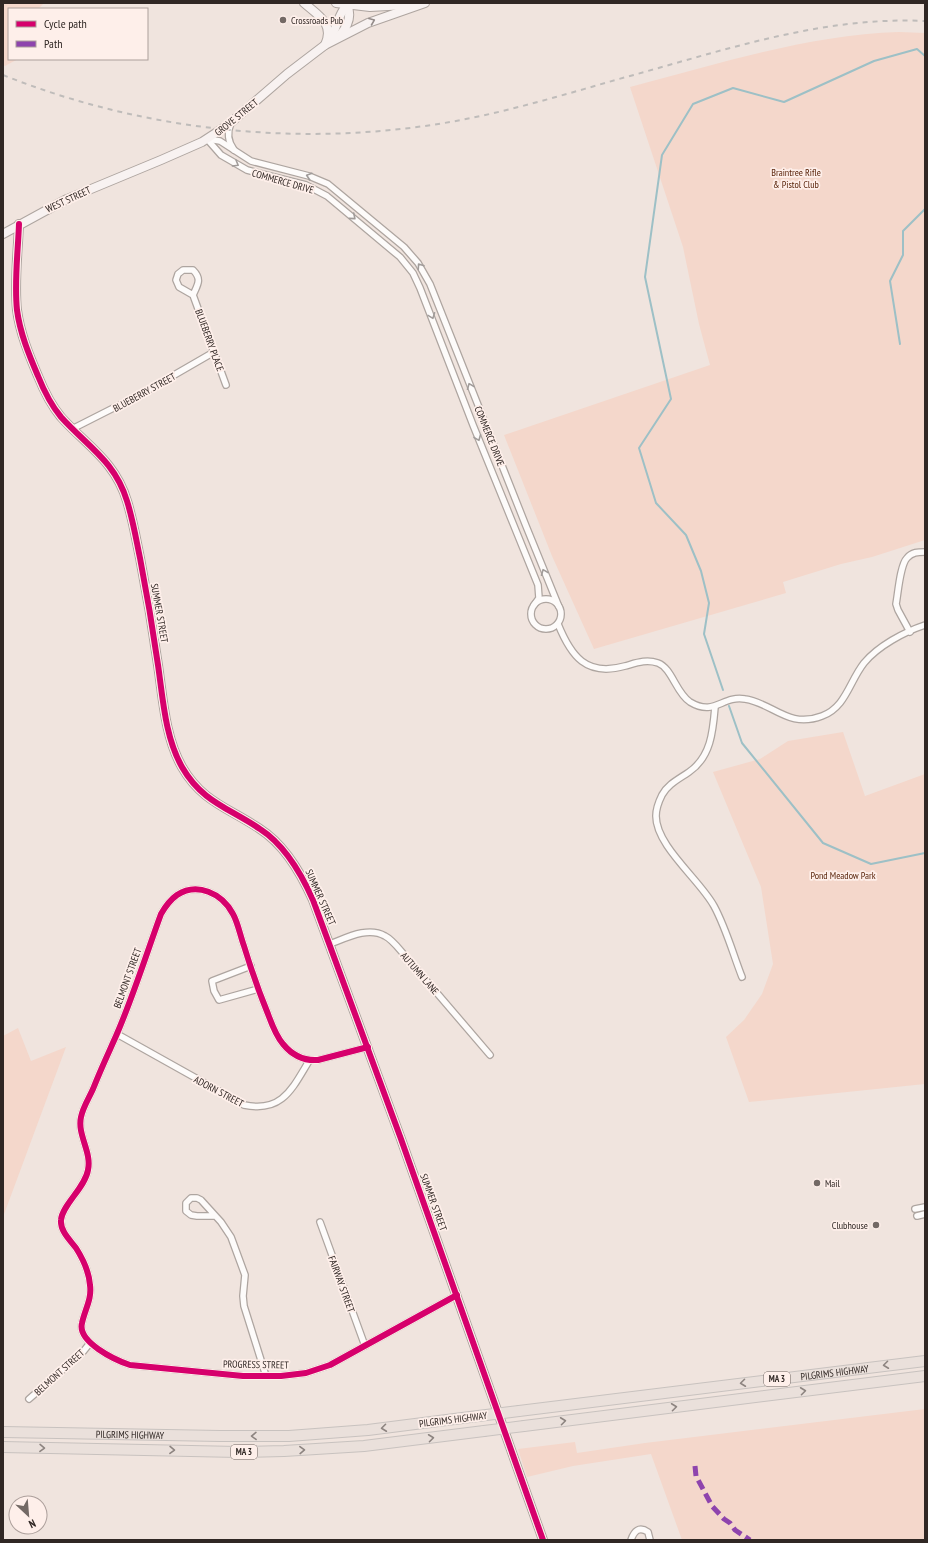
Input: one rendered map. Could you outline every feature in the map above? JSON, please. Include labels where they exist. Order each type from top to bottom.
[{"type":"highway","name":"PILGRIMS HIGHWAY","points":[[3,1432],[283,1436],[362,1430],[925,1360]]},
{"type":"highway","name":"PILGRIMS HIGHWAY","points":[[3,1447],[244,1452],[364,1446],[925,1376]]},
{"type":"street","points":[[304,3],[318,15],[328,28],[329,33],[324,45]]},
{"type":"street","points":[[336,3],[347,5],[350,12],[349,22],[339,37]]},
{"type":"street","name":"GROVE STREET","points":[[324,45],[380,18],[425,3]]},
{"type":"street","name":"GROVE STREET","points":[[136,170],[207,139],[233,121],[287,74],[324,45],[333,35],[341,12],[347,5],[387,7],[425,3]]},
{"type":"street","points":[[233,121],[229,127],[229,138],[230,144],[235,152]]},
{"type":"street","name":"COMMERCE DRIVE","points":[[207,139],[217,140],[256,163],[309,176],[323,182],[338,192],[408,250],[418,263],[426,276],[559,607]]},
{"type":"street","name":"COMMERCE DRIVE","points":[[207,139],[225,158],[243,168],[270,177],[302,184],[323,193],[376,236],[397,254],[407,265],[420,288],[473,425],[538,585],[539,598],[534,605]]},
{"type":"street","points":[[253,172],[256,163]]},
{"type":"street","points":[[270,177],[272,167]]},
{"type":"street","name":"WEST STREET","points":[[3,234],[67,199],[136,170]]},
{"type":"street","name":"SUMMER STREET","points":[[19,224],[16,282],[17,309],[20,327],[44,391],[53,407],[72,429],[112,468],[126,499],[133,521],[172,744],[182,768],[199,790],[210,800],[262,830],[286,854],[305,883],[330,944],[368,1047],[543,1540]]},
{"type":"street","points":[[376,236],[382,229]]},
{"type":"street","name":"BLUEBERRY PLACE","points":[[194,295],[178,287],[176,280],[178,274],[183,270],[192,270],[197,275],[199,281],[194,295],[226,385]]},
{"type":"street","name":"BLUEBERRY STREET","points":[[72,429],[143,393],[214,352]]},
{"type":"street","points":[[910,632],[896,604],[903,566],[905,560],[910,555],[925,552]]},
{"type":"street","points":[[548,599],[559,607],[561,616],[558,624],[549,629],[539,627],[532,620],[532,610],[534,605],[542,600],[548,599]]},
{"type":"street","points":[[558,624],[572,652],[585,664],[592,667],[609,669],[638,662],[656,663],[664,667],[683,696],[688,700],[704,707],[715,707],[729,700],[742,698],[779,714],[794,718],[808,719],[821,717],[832,711],[844,700],[859,671],[870,658],[888,644],[925,625]]},
{"type":"street","points":[[715,707],[710,741],[705,754],[694,768],[666,789],[657,806],[656,818],[659,830],[666,844],[714,906],[742,977]]},
{"type":"street","name":"BELMONT STREET","points":[[29,1399],[82,1353],[90,1343],[81,1330],[90,1295],[88,1273],[80,1254],[63,1229],[61,1220],[62,1213],[81,1188],[88,1171],[89,1162],[81,1131],[81,1115],[117,1034],[161,914],[167,904],[176,896],[194,889],[214,894],[224,902],[233,914],[258,989],[279,1038],[290,1050],[309,1061]]},
{"type":"street","name":"AUTUMN LANE","points":[[330,944],[365,933],[373,932],[385,936],[401,951],[490,1055]]},
{"type":"street","points":[[251,966],[212,981],[214,991],[219,1000],[258,989]]},
{"type":"street","name":"ADORN STREET","points":[[117,1034],[244,1105],[256,1108],[267,1107],[279,1101],[286,1095],[294,1087],[309,1061]]},
{"type":"street","points":[[309,1061],[368,1047]]},
{"type":"street","points":[[214,1216],[191,1215],[186,1211],[186,1203],[191,1198],[197,1198],[221,1222],[230,1237],[243,1271],[245,1283],[243,1296],[244,1306],[266,1376]]},
{"type":"street","points":[[925,1207],[916,1212],[925,1214]]},
{"type":"street","name":"FAIRWAY STREET","points":[[320,1222],[365,1346]]},
{"type":"street","name":"PROGRESS STREET","points":[[90,1343],[118,1362],[130,1365],[266,1376],[306,1373],[320,1369],[457,1296]]},
{"type":"street","points":[[631,1540],[633,1533],[638,1529],[644,1529],[648,1532],[650,1540]]},
{"type":"green space","points":[[3,3],[44,3],[39,8],[8,8],[8,60],[16,60],[5,66],[3,65]]},
{"type":"green space","name":"Braintree Rifle & Pistol Club","points":[[899,32],[925,33],[925,540],[872,557],[841,564],[783,582],[786,593],[594,649],[552,556],[504,435],[710,365],[699,324],[683,247],[630,87],[730,60],[797,45],[865,34]]},
{"type":"green space","name":"Pond Meadow Park","points":[[843,732],[865,796],[925,774],[925,1084],[749,1102],[726,1037],[744,1020],[762,994],[773,964],[761,887],[713,772],[760,759],[788,741]]},
{"type":"green space","points":[[18,1028],[31,1061],[66,1047],[3,1217],[3,1036]]},
{"type":"green space","points":[[925,1409],[925,1540],[682,1540],[651,1454],[573,1466],[527,1477],[518,1449],[575,1442],[577,1453],[645,1443]]},
{"type":"waterway","points":[[723,690],[704,634],[709,603],[701,571],[686,535],[656,503],[639,448],[671,399],[645,277],[662,155],[693,104],[733,88],[784,102],[874,61],[917,49],[925,56]]},
{"type":"waterway","points":[[900,344],[890,281],[903,255],[903,231],[925,209]]},
{"type":"waterway","points":[[729,706],[742,743],[823,843],[871,864],[925,853]]},
{"type":"railway","points":[[3,75],[56,94],[111,110],[167,121],[223,129],[280,133],[337,134],[394,130],[450,122],[493,113],[556,97],[732,47],[808,30],[847,24],[886,21],[925,21]]},
{"type":"marked path","points":[[695,1466],[696,1476],[712,1506],[724,1519],[730,1523],[735,1530],[750,1540]]},
{"type":"cycle path","points":[[19,224],[16,278],[18,319],[28,352],[40,382],[51,403],[61,417],[108,464],[122,487],[131,515],[145,585],[168,731],[176,755],[190,779],[207,796],[260,829],[285,851],[298,870],[313,900],[401,1139],[543,1540]]},
{"type":"cycle path","points":[[368,1047],[318,1060],[303,1058],[290,1051],[276,1034],[255,980],[236,921],[228,907],[216,895],[201,890],[185,891],[172,899],[161,914],[134,991],[81,1117],[80,1124],[88,1157],[88,1170],[83,1183],[65,1208],[62,1214],[61,1224],[68,1239],[76,1248],[83,1261],[89,1280],[90,1295],[82,1323],[82,1330],[85,1337],[98,1349],[107,1355],[130,1365],[243,1376],[281,1376],[306,1373],[330,1365],[457,1295]]},
{"type":"place","name":"Crossroads Pub","points":[[283,20]]},
{"type":"place","name":"Mail","points":[[817,1183]]},
{"type":"place","name":"Clubhouse","points":[[876,1225]]}]
